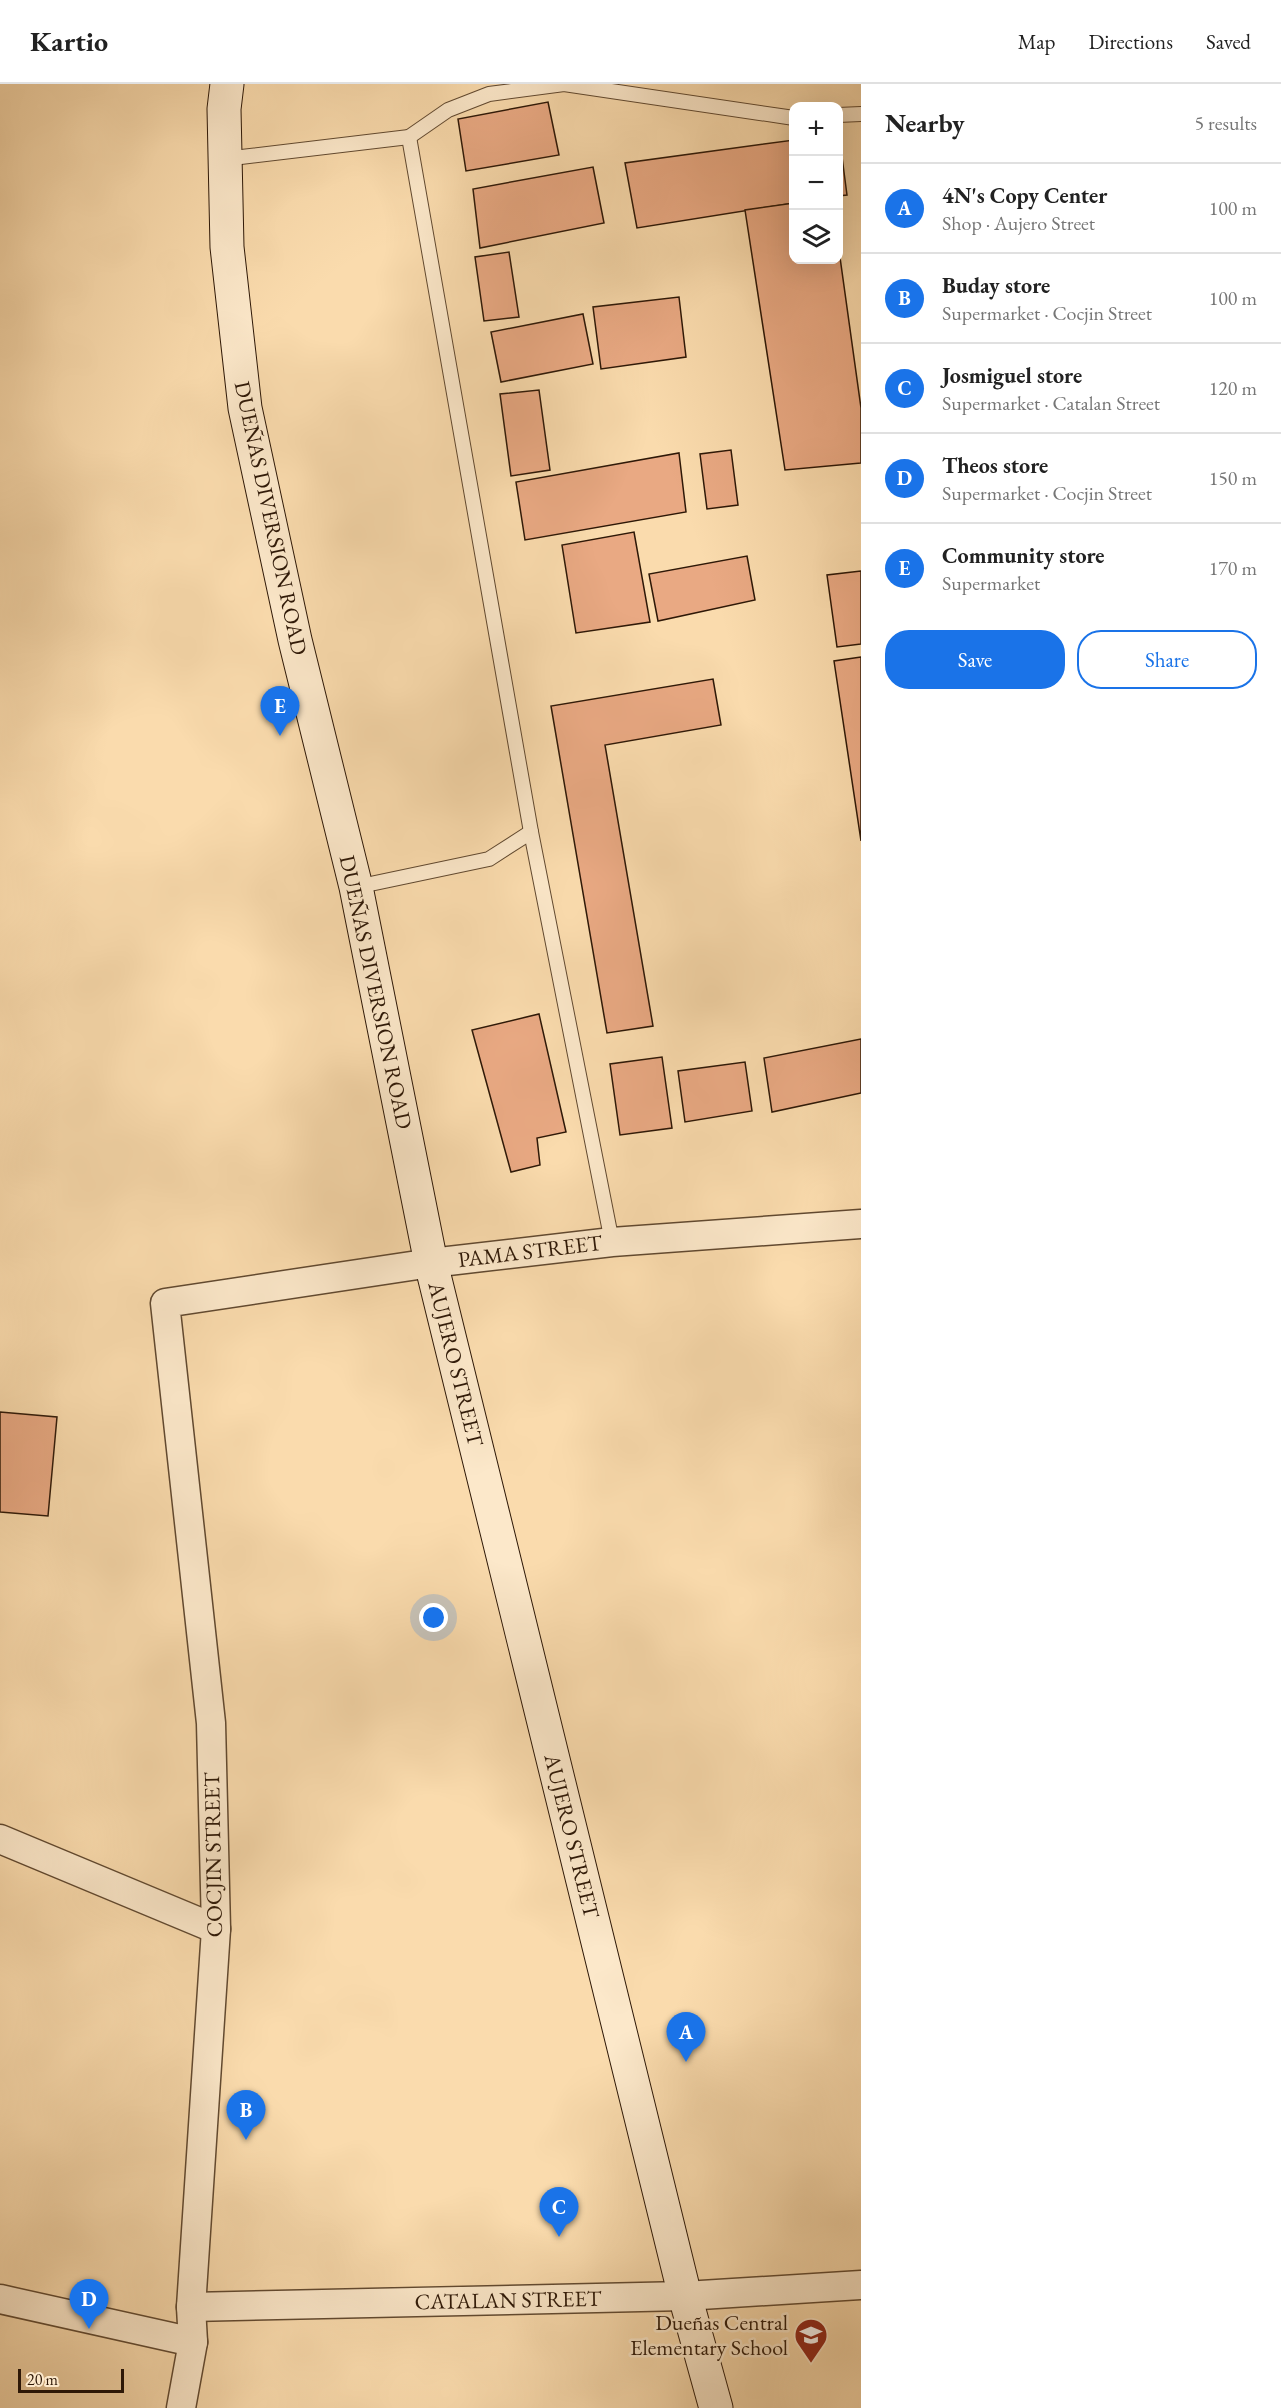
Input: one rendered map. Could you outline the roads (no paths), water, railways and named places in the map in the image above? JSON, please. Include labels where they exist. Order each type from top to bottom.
[{"type":"main road","name":"DUEÑAS DIVERSION ROAD","points":[[227,84],[224,109],[227,247],[246,408],[295,640],[356,887],[431,1263]]},
{"type":"main road","name":"AUJERO STREET","points":[[431,1263],[685,2296],[716,2408]]},
{"type":"street","name":"PAMA STREET","points":[[165,1303],[431,1263],[612,1242],[861,1224]]},
{"type":"street","name":"COCJIN STREET","points":[[165,1303],[211,1723],[216,1929],[191,2307],[193,2342],[181,2408]]},
{"type":"street","points":[[0,1839],[216,1929]]},
{"type":"street","name":"CATALAN STREET","points":[[191,2307],[685,2296],[861,2285]]},
{"type":"street","points":[[0,2299],[193,2342]]},
{"type":"lane","points":[[224,159],[409,137],[448,110],[489,94],[564,84],[789,117]]},
{"type":"lane","points":[[843,115],[861,114]]},
{"type":"lane","points":[[409,137],[531,832],[612,1242]]},
{"type":"lane","points":[[356,887],[489,859],[531,832]]},
{"type":"place","name":"Community store","points":[[280,736]]},
{"type":"place","name":"4N's Copy Center","points":[[686,2062]]},
{"type":"place","name":"Buday store","points":[[246,2140]]},
{"type":"place","name":"Josmiguel store","points":[[559,2237]]},
{"type":"place","name":"Theos store","points":[[89,2329]]},
{"type":"place","name":"Dueñas Central Elementary School","points":[[811,2364]]}]
